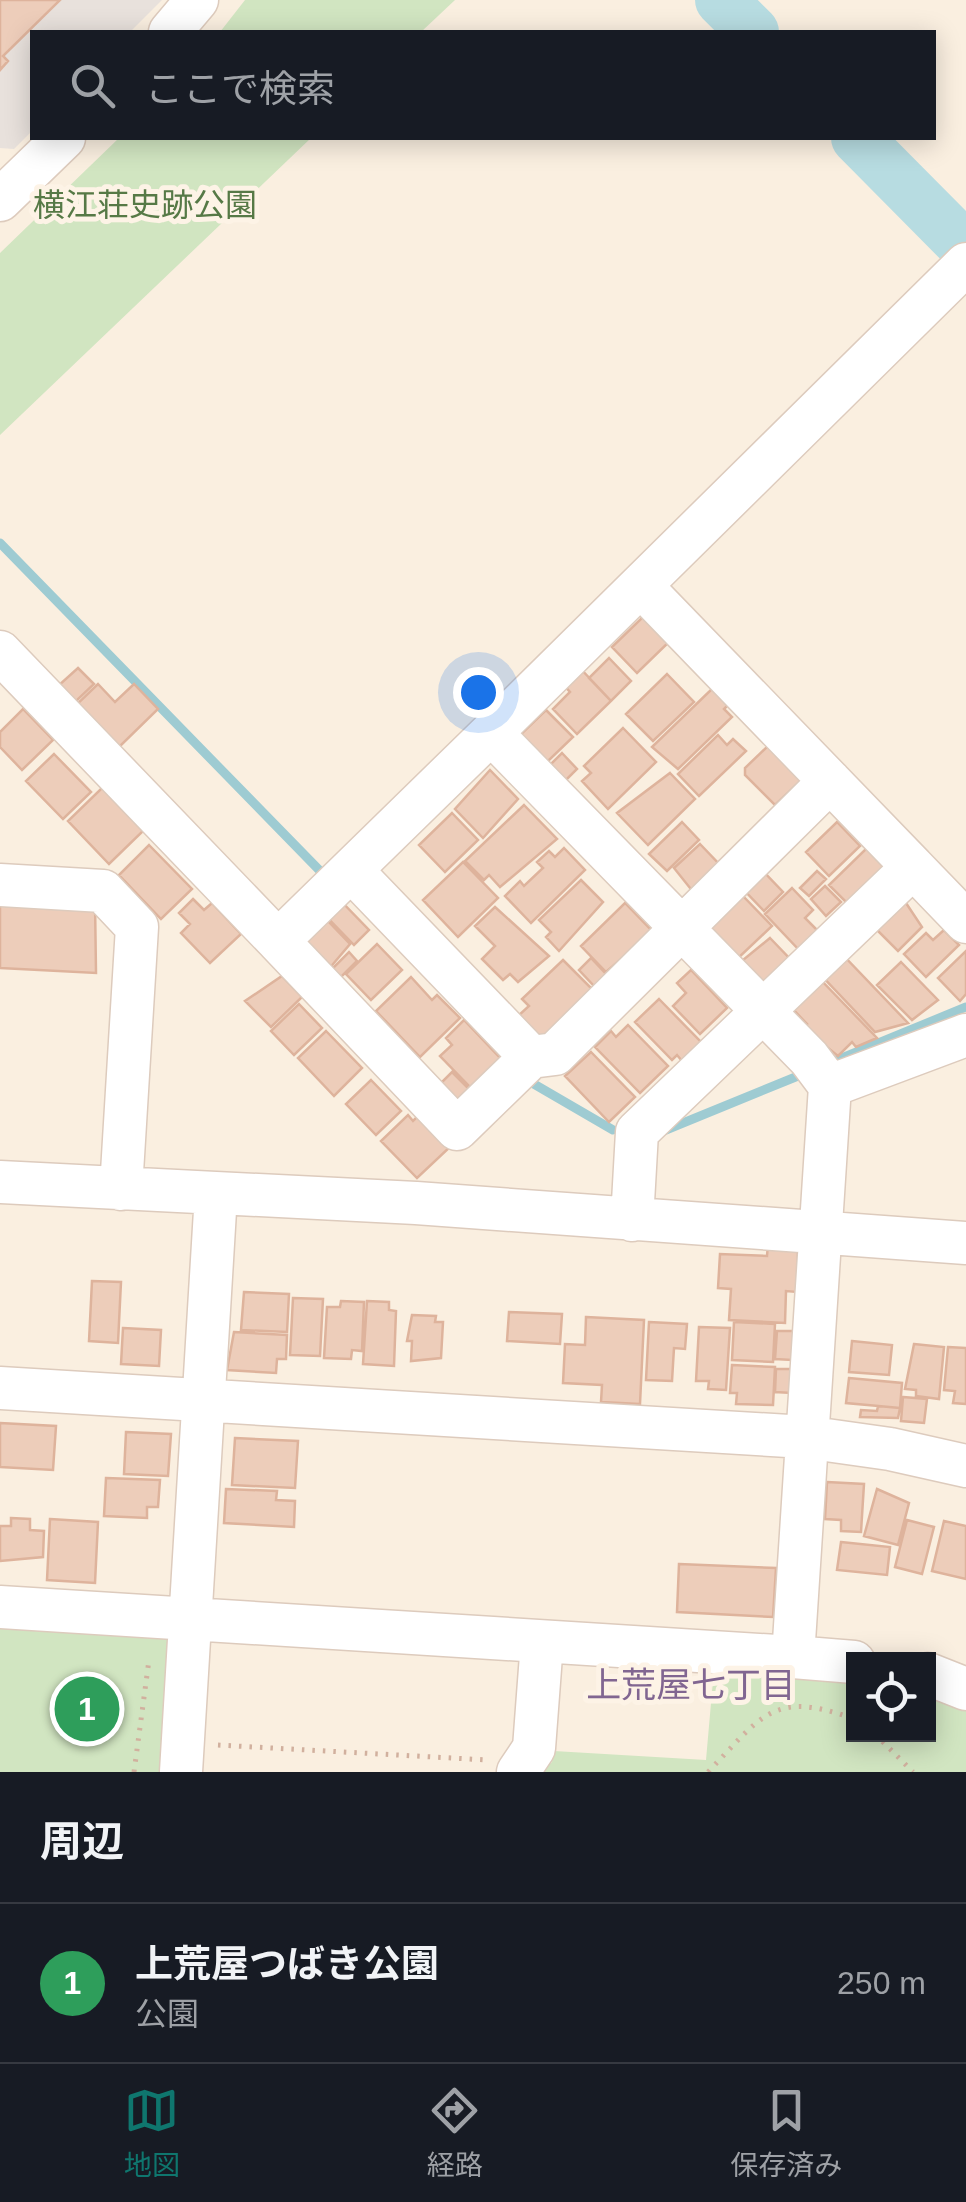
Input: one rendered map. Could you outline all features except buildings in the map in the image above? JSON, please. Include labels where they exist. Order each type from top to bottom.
[{"type":"street","points":[[172,30],[198,0]]},
{"type":"street","points":[[2,193],[62,140]]},
{"type":"street","points":[[278,941],[962,268]]},
{"type":"street","points":[[641,586],[966,922]]},
{"type":"street","points":[[0,652],[457,1129],[531,1057],[555,1054],[830,781]]},
{"type":"street","points":[[492,734],[830,1086],[793,1657]]},
{"type":"street","points":[[632,1220],[636,1132],[913,867]]},
{"type":"street","points":[[351,870],[531,1057]]},
{"type":"street","points":[[0,885],[103,891],[138,927],[121,1190]]},
{"type":"street","points":[[830,1086],[966,1035]]},
{"type":"street","points":[[0,1182],[416,1203],[966,1244]]},
{"type":"street","points":[[182,1758],[173,1619],[203,1403],[216,1194]]},
{"type":"street","points":[[0,1388],[805,1438],[904,1451],[966,1466]]},
{"type":"street","points":[[0,1607],[846,1661]]},
{"type":"street","points":[[522,1767],[534,1748],[542,1642]]},
{"type":"street","points":[[936,1677],[966,1689]]},
{"type":"path","points":[[134,1772],[173,1619]]},
{"type":"path","points":[[708,1772],[754,1723],[784,1706],[813,1704],[846,1717]]},
{"type":"path","points":[[884,1742],[913,1772]]},
{"type":"path","points":[[182,1758],[522,1767]]},
{"type":"shaded area","points":[[0,0],[162,0],[132,30],[30,30],[30,133],[14,149],[0,148]]},
{"type":"green space","points":[[245,0],[455,0],[423,30],[222,30]]},
{"type":"green space","name":"横江荘史跡公園","points":[[117,140],[309,140],[0,435],[0,253]]},
{"type":"green space","points":[[0,1622],[164,1631],[177,1646],[172,1772],[0,1772]]},
{"type":"green space","points":[[714,1669],[846,1676],[846,1742],[936,1742],[936,1694],[966,1706],[966,1772],[541,1772],[552,1762],[554,1751],[706,1760]]},
{"type":"waterway","points":[[721,0],[751,30]]},
{"type":"waterway","points":[[859,140],[966,248]]},
{"type":"waterway","points":[[0,543],[325,876]]},
{"type":"waterway","points":[[837,1060],[966,1007]]},
{"type":"waterway","points":[[661,1132],[798,1076]]},
{"type":"waterway","points":[[527,1080],[613,1130]]},
{"type":"place","name":"上荒屋つばき公園","points":[[87,1709]]},
{"type":"district","name":"上荒屋七丁目","points":[[691,1684]]}]
